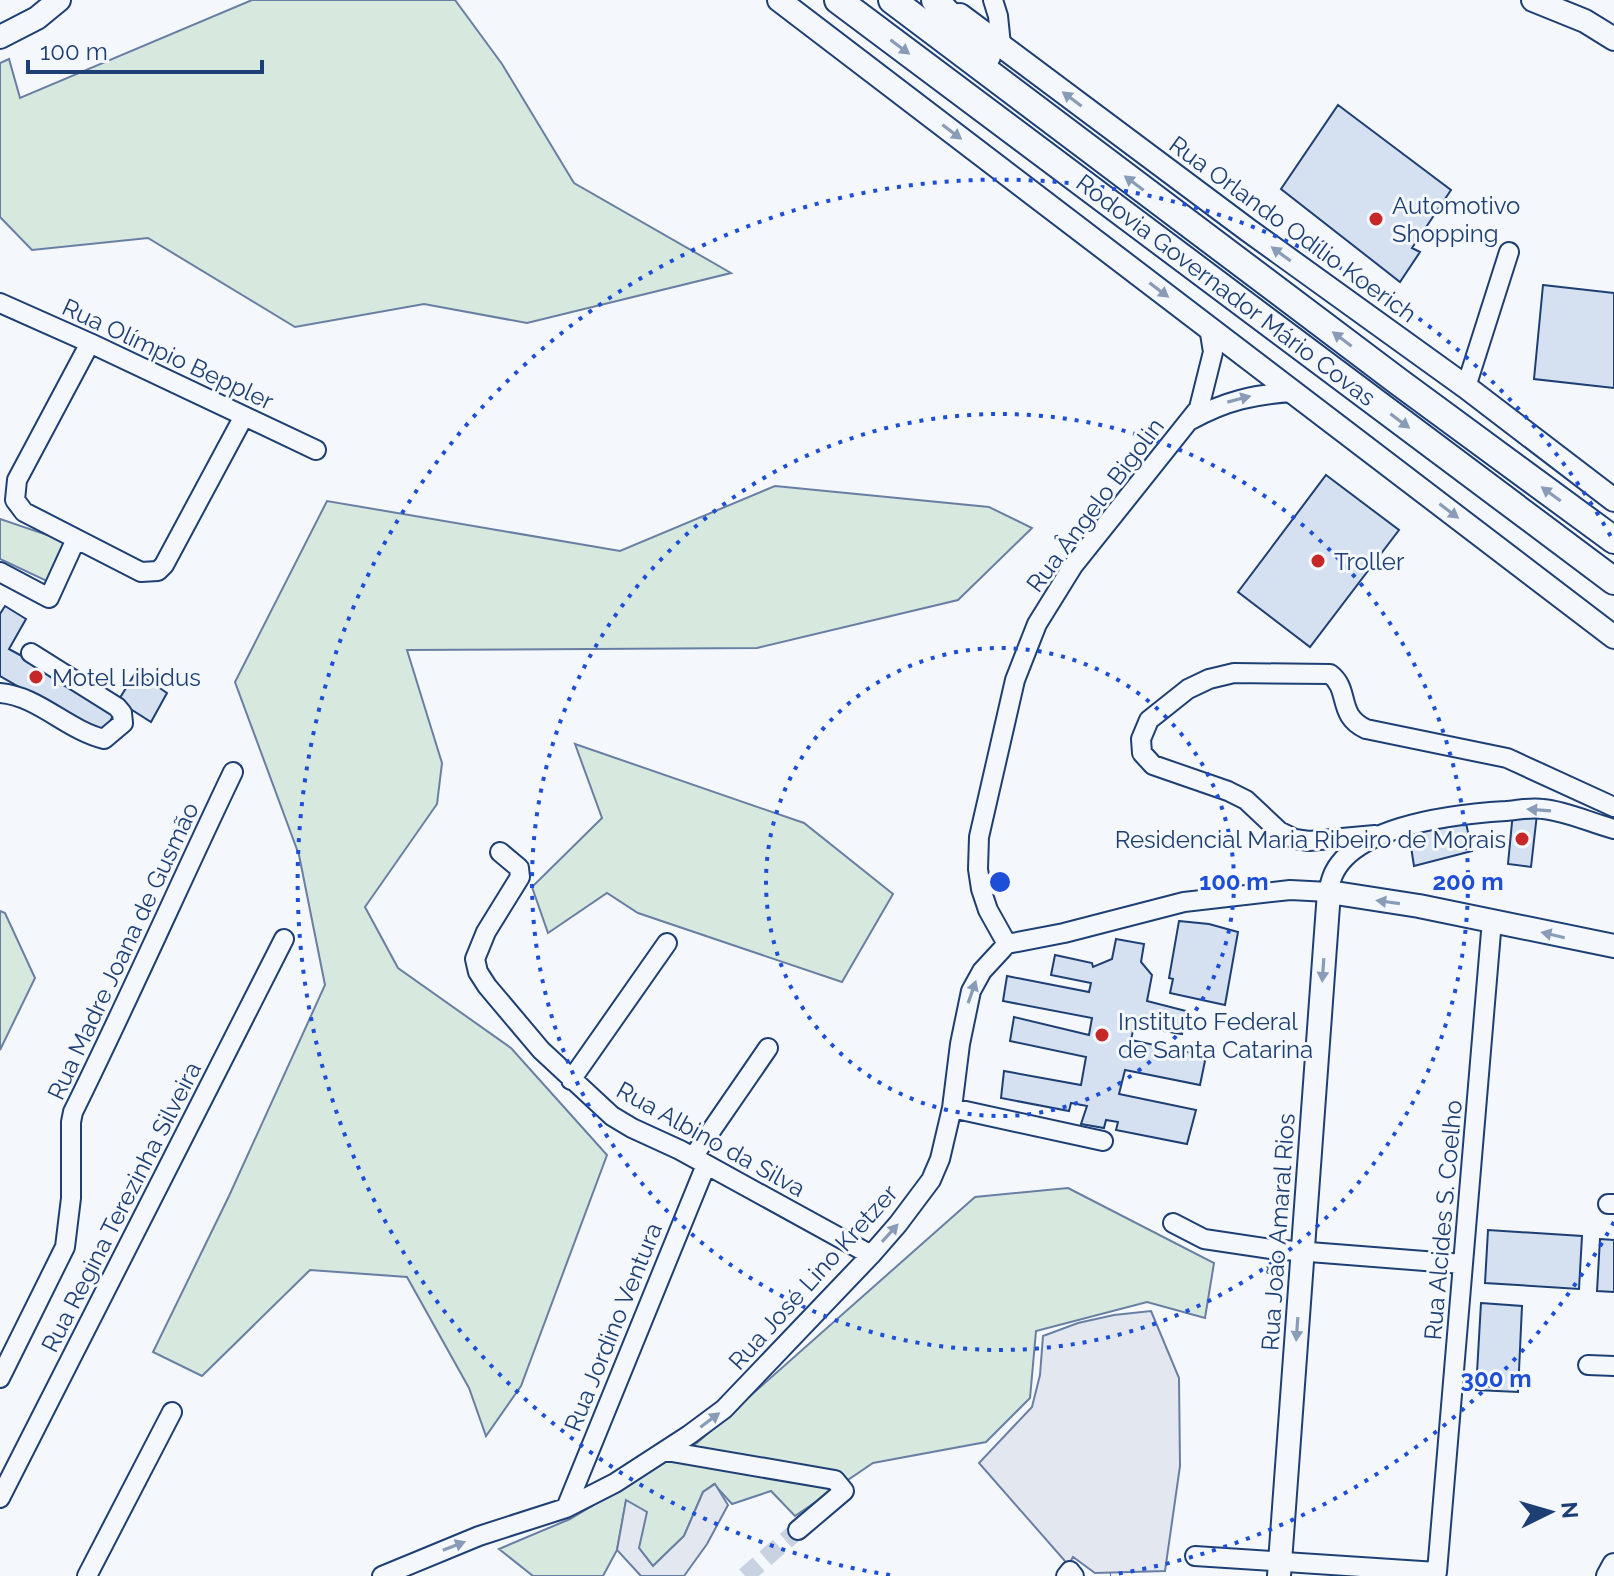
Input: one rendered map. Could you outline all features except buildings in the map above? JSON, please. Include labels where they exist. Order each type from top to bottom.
[{"type":"highway","name":"Rodovia Governador Mário Covas","points":[[838,0],[1614,581]]},
{"type":"highway","name":"Rodovia Governador Mário Covas","points":[[892,0],[1614,540]]},
{"type":"highway","points":[[938,0],[1033,106]]},
{"type":"main road","points":[[0,37],[37,18],[59,0]]},
{"type":"main road","points":[[779,0],[1613,638]]},
{"type":"main road","name":"Rua Orlando Odílio Koerich","points":[[938,0],[1466,387],[1614,500]]},
{"type":"main road","points":[[1533,0],[1585,21],[1614,39]]},
{"type":"main road","points":[[1329,892],[1492,920],[1560,937],[1614,946]]},
{"type":"main road","name":"Rua João Amaral Rios","points":[[1280,1569],[1329,892]]},
{"type":"main road","points":[[1608,1576],[1614,1565]]},
{"type":"street","points":[[993,0],[1001,45]]},
{"type":"street","points":[[1466,387],[1509,252]]},
{"type":"street","name":"Rua Olímpio Beppler","points":[[0,303],[316,450]]},
{"type":"street","name":"Rua Ângelo Bigolin","points":[[1007,944],[988,910],[981,889],[979,837],[1019,667],[1037,624],[1073,566],[1199,408],[1213,352],[1209,327]]},
{"type":"street","points":[[90,343],[17,480],[15,500],[24,512],[141,572],[158,571],[167,560],[244,416]]},
{"type":"street","points":[[1188,421],[1220,404],[1247,396],[1294,392]]},
{"type":"street","points":[[0,572],[49,598],[76,539]]},
{"type":"street","points":[[0,693],[16,694],[87,735],[104,739],[123,723],[122,713],[117,707],[31,653]]},
{"type":"street","points":[[1614,807],[1507,758],[1366,729],[1347,715],[1338,680],[1330,674],[1234,673],[1209,679],[1188,689],[1149,720],[1141,739],[1142,753],[1153,765],[1246,800],[1279,831],[1295,839],[1309,841],[1378,835],[1458,814],[1543,809],[1614,829]]},
{"type":"street","name":"Rua Madre Joana de Gusmão","points":[[0,1378],[65,1247],[71,1198],[73,1112],[133,992],[233,772]]},
{"type":"street","points":[[1007,944],[1064,933],[1184,902],[1290,890],[1329,892],[1337,868],[1353,852],[1378,835]]},
{"type":"street","name":"Rua Albino da Silva","points":[[500,852],[519,868],[520,877],[486,932],[475,959],[478,972],[541,1050],[612,1116],[871,1255]]},
{"type":"street","name":"Rua Alcides S. Coelho","points":[[1280,1569],[1437,1572],[1492,920]]},
{"type":"street","name":"Rua Regina Terezinha Silveira","points":[[0,1498],[284,939]]},
{"type":"street","points":[[571,1080],[667,943]]},
{"type":"street","name":"Rua José Lino Kretzer","points":[[382,1576],[479,1536],[566,1508],[615,1483],[724,1409],[871,1255],[931,1180],[940,1159],[952,1108],[971,991],[982,971],[1007,944]]},
{"type":"street","name":"Rua Jordino Ventura","points":[[566,1508],[700,1161],[768,1048]]},
{"type":"street","points":[[952,1108],[1103,1141]]},
{"type":"street","points":[[1173,1223],[1204,1239],[1303,1251],[1463,1264]]},
{"type":"street","points":[[1588,1365],[1614,1366]]},
{"type":"street","points":[[87,1576],[172,1412]]},
{"type":"street","points":[[666,1451],[835,1480],[841,1485],[844,1491],[798,1530]]},
{"type":"street","points":[[1195,1556],[1280,1569]]},
{"type":"street","points":[[1066,1576],[1070,1571],[1074,1576]]},
{"type":"shaded area","points":[[252,0],[455,0],[502,64],[574,183],[731,273],[527,323],[424,304],[295,327],[148,238],[32,250],[0,217],[0,63],[9,59],[20,98]]},
{"type":"shaded area","points":[[775,486],[989,507],[1032,528],[958,600],[757,648],[407,650],[442,763],[437,804],[365,907],[398,968],[511,1048],[607,1155],[521,1386],[486,1436],[469,1388],[407,1277],[310,1270],[202,1376],[153,1352],[229,1196],[325,985],[299,855],[235,682],[327,501],[620,551]]},
{"type":"shaded area","points":[[0,519],[68,542],[51,583],[0,559]]},
{"type":"shaded area","points":[[575,744],[804,823],[893,894],[842,982],[638,913],[607,893],[548,933],[532,887],[602,818]]},
{"type":"shaded area","points":[[0,911],[5,913],[35,978],[0,1050]]},
{"type":"shaded area","points":[[1068,1188],[1214,1263],[1205,1318],[1147,1302],[1036,1331],[1030,1398],[986,1442],[873,1463],[795,1516],[771,1491],[732,1504],[714,1484],[703,1492],[684,1536],[653,1566],[639,1548],[626,1501],[617,1550],[603,1576],[533,1576],[499,1549],[570,1519],[697,1443],[975,1197]]},
{"type":"shaded area","points":[[1151,1311],[1179,1378],[1180,1466],[1165,1571],[1095,1573],[1073,1557],[1069,1564],[1072,1576],[1065,1561],[979,1463],[1032,1407],[1040,1375],[1043,1336],[1078,1323]]},
{"type":"shaded area","points":[[715,1484],[728,1505],[707,1544],[684,1576],[641,1576],[617,1550],[626,1500],[647,1512],[639,1548],[653,1566],[684,1536],[703,1492]]},
{"type":"tunnel","points":[[745,1576],[798,1530]]},
{"type":"place","name":"Automotivo Shopping","points":[[1376,219]]},
{"type":"place","name":"Troller","points":[[1318,561]]},
{"type":"place","name":"Motel Libidus","points":[[36,677]]},
{"type":"place","name":"Residencial Maria Ribeiro de Morais","points":[[1522,839]]},
{"type":"place","name":"Instituto Federal de Santa Catarina","points":[[1102,1035]]}]
